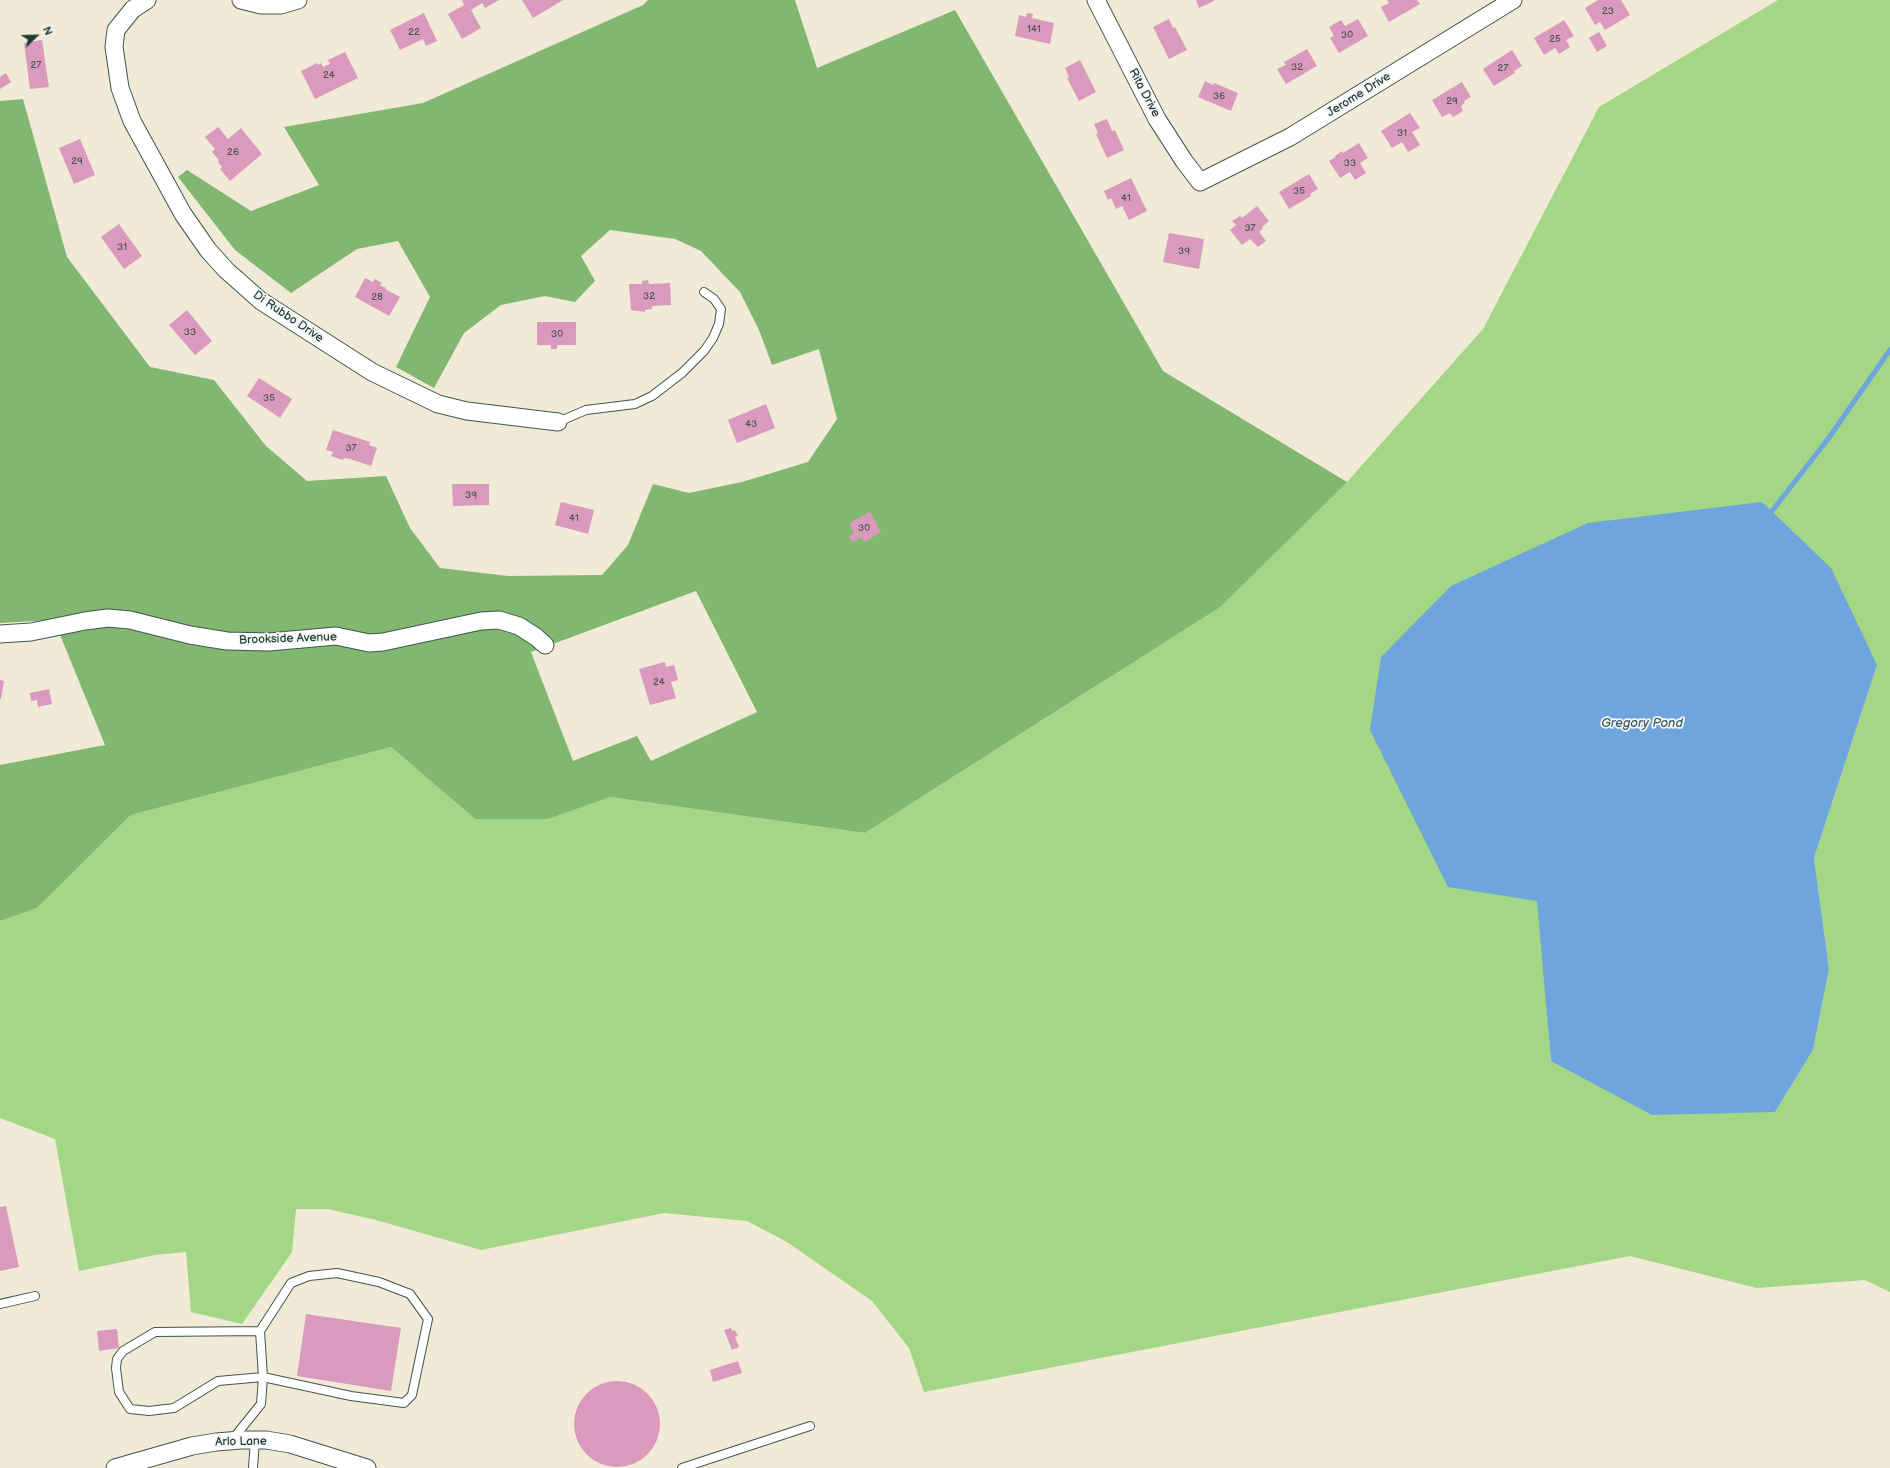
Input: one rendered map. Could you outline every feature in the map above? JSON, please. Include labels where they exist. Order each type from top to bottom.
[{"type":"street","name":"Di Rubbo Drive","points":[[147,0],[133,9],[116,30],[114,47],[120,88],[132,121],[183,214],[208,250],[226,270],[261,301],[372,372],[438,404],[467,411],[558,422]]},
{"type":"street","points":[[241,0],[261,5],[281,5],[298,0]]},
{"type":"street","name":"Rita Drive","points":[[1096,0],[1157,119],[1184,162],[1200,182]]},
{"type":"street","name":"Jerome Drive","points":[[1200,182],[1290,137],[1513,0]]},
{"type":"street","name":"Brookside Avenue","points":[[0,634],[31,632],[108,618],[130,620],[190,635],[227,641],[269,642],[336,636],[369,642],[383,642],[481,621],[499,620],[519,626],[545,645]]},
{"type":"street","name":"Arlo Lane","points":[[115,1468],[192,1446],[232,1440],[255,1440],[290,1444],[367,1468]]},
{"type":"lane","points":[[558,422],[586,410],[635,404],[652,396],[682,373],[704,351],[713,338],[719,324],[721,309],[714,299],[704,292]]},
{"type":"lane","points":[[232,1440],[261,1404],[263,1377],[260,1331],[292,1283],[309,1276],[337,1273],[379,1282],[410,1294],[428,1319],[412,1395],[404,1403],[351,1396],[263,1377],[218,1381],[174,1408],[149,1411],[130,1409],[119,1392],[116,1368],[117,1359],[123,1351],[154,1332],[260,1331]]},
{"type":"lane","points":[[0,1304],[35,1296]]},
{"type":"lane","points":[[682,1468],[810,1426]]},
{"type":"lane","points":[[253,1468],[255,1440]]},
{"type":"green space","points":[[648,0],[795,0],[817,68],[955,10],[1163,371],[1347,482],[1220,607],[865,833],[610,797],[549,819],[475,819],[391,747],[131,815],[37,908],[0,921],[0,765],[105,745],[54,620],[0,623],[0,101],[23,99],[67,257],[150,367],[214,380],[266,446],[307,481],[386,476],[410,528],[440,568],[508,576],[602,575],[628,545],[653,484],[689,493],[742,482],[808,462],[837,419],[819,349],[772,365],[759,330],[740,292],[701,251],[675,239],[610,230],[581,256],[595,281],[575,302],[545,296],[501,305],[464,333],[434,388],[396,367],[430,297],[398,241],[357,249],[291,293],[235,250],[178,177],[187,170],[251,211],[319,185],[284,127],[423,103],[643,5]],"holes":[[[696,591],[757,712],[651,761],[637,736],[573,761],[531,652]]]},
{"type":"green space","points":[[1778,0],[1890,0],[1890,1292],[1865,1280],[1757,1288],[1630,1256],[924,1392],[909,1348],[872,1301],[787,1242],[747,1221],[664,1213],[481,1250],[376,1220],[328,1209],[296,1209],[292,1252],[242,1324],[191,1312],[186,1252],[155,1255],[79,1271],[55,1139],[0,1118],[0,921],[37,908],[131,815],[391,747],[475,819],[549,819],[610,797],[865,833],[1098,685],[1347,482],[1483,329],[1599,107]],"holes":[[[1877,665],[1814,858],[1829,969],[1813,1050],[1775,1112],[1551,1061],[1538,900]]]},
{"type":"water","name":"Gregory Pond","points":[[1762,502],[1831,568],[1877,665],[1814,858],[1829,969],[1813,1050],[1775,1112],[1652,1115],[1551,1061],[1537,901],[1448,887],[1370,730],[1381,657],[1451,586],[1588,523]]},
{"type":"building","points":[[462,0],[499,0],[485,8],[482,3],[471,10],[481,28],[462,39],[448,14],[464,5]]},
{"type":"building","points":[[522,0],[563,0],[533,18]]},
{"type":"building","points":[[1196,0],[1214,0],[1214,1],[1199,8]]},
{"type":"building","points":[[1387,0],[1417,0],[1420,4],[1389,22],[1381,7],[1389,3]]},
{"type":"building","points":[[1598,0],[1621,0],[1630,15],[1605,30],[1600,22],[1595,25],[1585,8]]},
{"type":"building","points":[[424,13],[437,41],[426,46],[423,39],[400,50],[390,30]]},
{"type":"building","points":[[1027,13],[1033,14],[1032,18],[1054,23],[1050,44],[1015,36],[1019,15],[1026,17]]},
{"type":"building","points":[[1169,19],[1187,50],[1169,59],[1153,27]]},
{"type":"building","points":[[1358,19],[1368,36],[1339,53],[1330,38],[1334,36],[1329,27],[1341,20],[1345,26]]},
{"type":"building","points":[[1564,20],[1574,36],[1566,40],[1570,47],[1559,54],[1555,48],[1544,55],[1534,38]]},
{"type":"building","points":[[1599,32],[1607,46],[1597,52],[1589,38]]},
{"type":"building","points":[[42,40],[49,87],[30,89],[24,43]]},
{"type":"building","points":[[1307,49],[1317,66],[1286,84],[1277,69],[1286,65],[1284,62]]},
{"type":"building","points":[[1512,50],[1522,66],[1514,71],[1515,73],[1494,86],[1483,69]]},
{"type":"building","points":[[345,52],[358,78],[315,99],[301,71],[317,63],[318,65],[321,63],[323,67],[330,64],[328,60]]},
{"type":"building","points":[[1080,60],[1096,92],[1079,101],[1067,78],[1069,77],[1065,68]]},
{"type":"building","points":[[6,73],[11,82],[0,89],[0,77]]},
{"type":"building","points":[[1205,81],[1238,93],[1231,111],[1198,97]]},
{"type":"building","points":[[1462,82],[1471,97],[1464,101],[1465,103],[1461,106],[1463,111],[1453,117],[1450,113],[1442,117],[1432,100]]},
{"type":"building","points":[[1410,113],[1420,128],[1412,132],[1420,145],[1408,152],[1402,142],[1392,148],[1381,131]]},
{"type":"building","points":[[1107,119],[1112,131],[1115,130],[1124,150],[1107,158],[1096,134],[1098,133],[1094,124]]},
{"type":"building","points":[[218,127],[228,139],[241,128],[262,154],[230,181],[220,169],[222,167],[218,162],[219,160],[212,152],[215,149],[205,137]]},
{"type":"building","points":[[80,139],[95,175],[74,184],[59,148]]},
{"type":"building","points":[[1359,143],[1368,158],[1360,163],[1366,173],[1355,180],[1350,172],[1340,178],[1329,161],[1342,151],[1343,153]]},
{"type":"building","points":[[1309,174],[1318,189],[1310,194],[1311,196],[1289,209],[1279,192]]},
{"type":"building","points":[[1131,178],[1147,211],[1129,220],[1122,206],[1116,209],[1111,198],[1108,200],[1104,191]]},
{"type":"building","points":[[1257,206],[1269,221],[1259,232],[1266,241],[1258,247],[1250,239],[1242,245],[1230,230],[1236,225],[1232,221],[1240,216],[1242,218]]},
{"type":"building","points":[[119,224],[142,256],[124,269],[101,237]]},
{"type":"building","points":[[1169,233],[1204,239],[1199,269],[1163,262]]},
{"type":"building","points":[[365,278],[373,282],[375,279],[382,283],[380,285],[386,288],[385,289],[400,297],[389,316],[355,297]]},
{"type":"building","points":[[648,280],[649,284],[670,283],[671,305],[652,306],[652,309],[645,310],[645,312],[631,310],[629,284],[642,284],[642,281]]},
{"type":"building","points":[[187,310],[212,341],[195,355],[169,325]]},
{"type":"building","points":[[537,322],[576,322],[576,345],[557,345],[557,349],[551,349],[551,345],[537,345]]},
{"type":"building","points":[[259,378],[292,399],[280,418],[247,396]]},
{"type":"building","points":[[766,404],[775,428],[737,443],[728,420]]},
{"type":"building","points":[[333,430],[370,442],[369,445],[377,448],[371,466],[350,459],[344,458],[343,460],[331,456],[333,452],[326,450]]},
{"type":"building","points":[[452,484],[489,484],[489,505],[453,506]]},
{"type":"building","points":[[561,502],[594,510],[588,534],[555,525]]},
{"type":"building","points":[[870,512],[881,532],[864,542],[862,537],[852,542],[849,536],[854,533],[849,523]]},
{"type":"building","points":[[665,662],[666,667],[674,665],[678,680],[671,682],[676,698],[650,705],[639,669]]},
{"type":"building","points":[[0,680],[4,681],[1,699],[0,699]]},
{"type":"building","points":[[49,689],[52,704],[38,707],[37,700],[31,701],[30,693]]},
{"type":"building","points":[[6,1206],[19,1267],[0,1271],[0,1207]]},
{"type":"building","points":[[306,1314],[401,1328],[391,1391],[297,1376]]},
{"type":"building","points":[[731,1328],[732,1331],[735,1330],[738,1336],[735,1337],[739,1347],[732,1350],[724,1330]]},
{"type":"building","points":[[117,1329],[119,1348],[99,1351],[97,1331]]},
{"type":"building","points":[[738,1361],[742,1373],[713,1382],[710,1370]]},
{"type":"building","points":[[617,1381],[634,1384],[648,1393],[657,1407],[660,1424],[657,1441],[648,1455],[634,1464],[617,1467],[600,1464],[586,1455],[577,1441],[574,1424],[577,1407],[586,1393],[600,1384]]},
{"type":"waterway","points":[[1772,511],[1828,439],[1890,350]]}]
